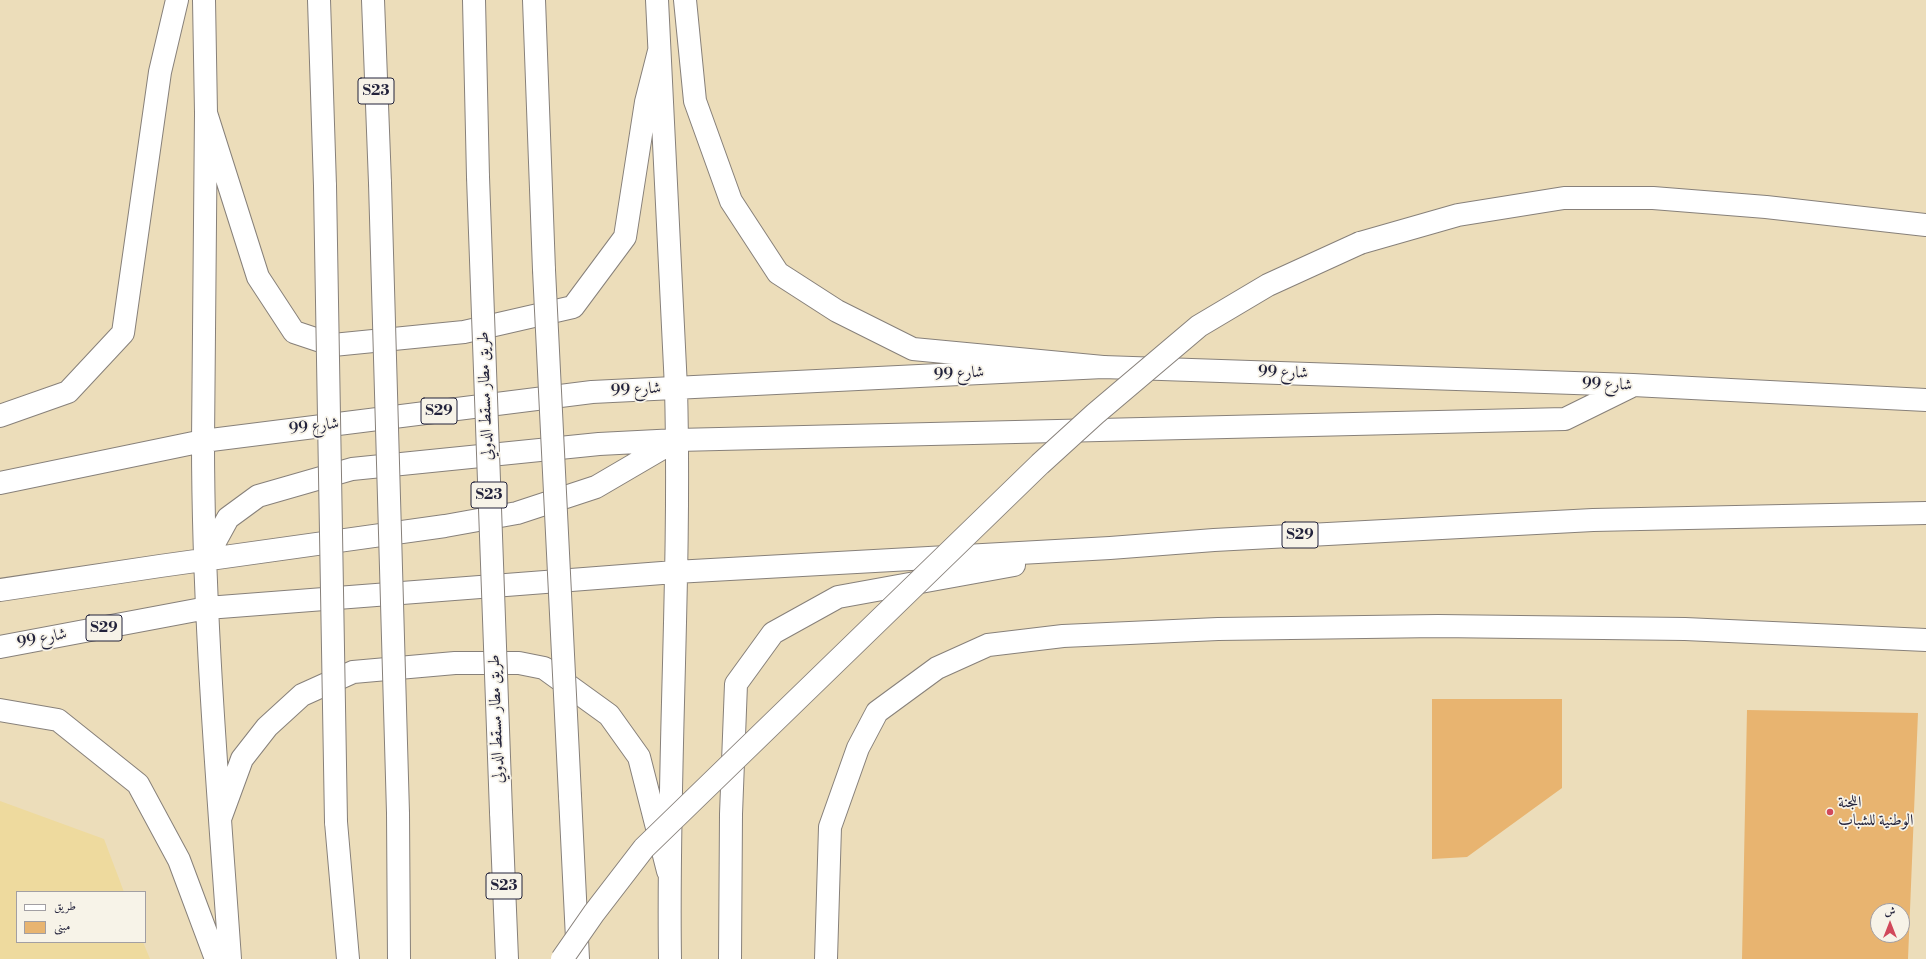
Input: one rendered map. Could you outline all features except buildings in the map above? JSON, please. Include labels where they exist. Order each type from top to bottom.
[{"type":"main road","points":[[0,416],[68,392],[123,333],[160,72],[177,0]]},
{"type":"main road","points":[[204,0],[206,114],[203,528],[216,778],[230,959]]},
{"type":"main road","points":[[319,0],[325,186],[336,822],[348,959]]},
{"type":"main road","name":"S23","points":[[373,0],[380,183],[398,813],[399,959]]},
{"type":"main road","name":"طريق مطار مسقط الدولي","points":[[474,0],[478,177],[507,959]]},
{"type":"main road","points":[[534,0],[544,270],[578,959]]},
{"type":"main road","points":[[657,0],[676,388],[677,440],[668,871],[670,959]]},
{"type":"main road","points":[[685,0],[695,101],[731,201],[778,273],[837,311],[913,349],[1102,367]]},
{"type":"main road","points":[[206,114],[258,277],[294,332],[333,345],[464,332],[573,307],[625,237],[646,102],[659,51]]},
{"type":"main road","points":[[562,959],[594,913],[644,848],[1040,464],[1095,414],[1199,326],[1268,285],[1360,243],[1458,215],[1564,198],[1653,198],[1766,207],[1926,224]]},
{"type":"main road","name":"99 شارع","points":[[0,483],[203,441],[592,392],[1102,367],[1633,385],[1926,400]]},
{"type":"main road","points":[[205,560],[228,518],[258,496],[352,469],[599,444],[677,440],[1565,419],[1633,385]]},
{"type":"main road","points":[[0,590],[445,526],[517,513],[596,486],[677,440]]},
{"type":"main road","name":"99 شارع","points":[[0,647],[207,608],[675,572],[1110,548],[1214,540],[1593,520],[1926,513]]},
{"type":"main road","points":[[730,959],[731,814],[736,684],[773,633],[838,597],[1110,548]]},
{"type":"main road","points":[[826,959],[830,827],[858,748],[877,712],[937,668],[988,645],[1063,636],[1210,630],[1438,626],[1685,629],[1926,640]]},
{"type":"main road","points":[[220,819],[242,758],[267,727],[302,695],[352,672],[455,663],[519,663],[544,668],[609,715],[640,757],[668,871]]},
{"type":"main road","points":[[0,710],[58,720],[138,784],[179,860],[216,959]]},
{"type":"sand","points":[[0,801],[104,839],[124,891],[16,891],[16,943],[143,943],[150,959],[0,959]]},
{"type":"place","name":"اللجنة الوطنية للشباب","points":[[1830,812]]}]
